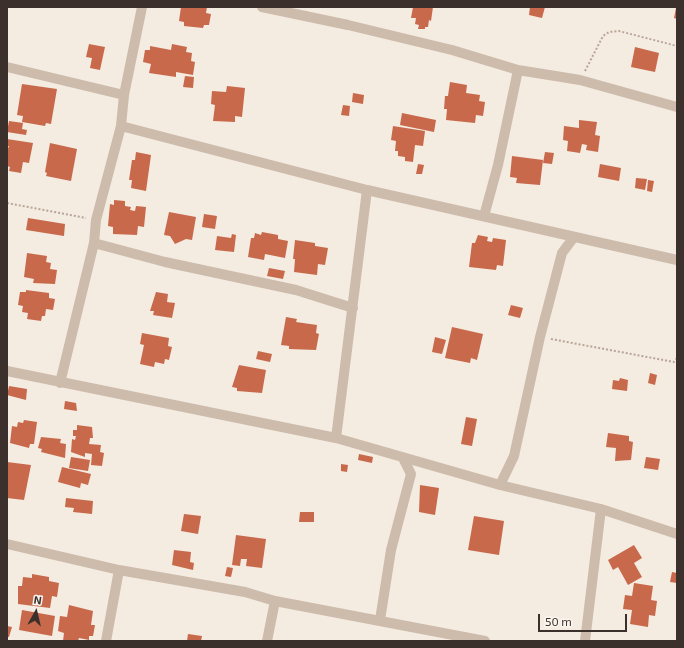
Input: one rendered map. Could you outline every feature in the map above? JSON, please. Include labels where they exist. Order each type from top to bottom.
[{"type":"street","points":[[60,383],[94,243],[96,220],[121,126],[124,95],[142,7]]},
{"type":"street","points":[[262,7],[407,39],[518,70],[580,80],[677,107]]},
{"type":"street","points":[[7,67],[124,95]]},
{"type":"street","points":[[484,216],[498,165],[518,70]]},
{"type":"street","points":[[121,126],[367,190],[677,260]]},
{"type":"street","points":[[336,438],[367,190]]},
{"type":"street","points":[[557,233],[562,253]]},
{"type":"street","points":[[500,485],[514,456],[540,337],[562,253],[574,236]]},
{"type":"street","points":[[94,243],[165,262],[296,290],[353,308]]},
{"type":"street","points":[[7,371],[336,438],[500,485],[601,510],[677,534]]},
{"type":"street","points":[[380,620],[392,550],[411,474],[403,458]]},
{"type":"street","points":[[585,641],[601,510]]},
{"type":"street","points":[[7,544],[119,570],[245,592],[275,601],[485,641]]},
{"type":"street","points":[[106,641],[119,570]]},
{"type":"street","points":[[267,641],[275,601]]},
{"type":"path","points":[[580,80],[603,36],[609,32],[619,31],[677,46]]},
{"type":"path","points":[[7,203],[96,220]]},
{"type":"path","points":[[540,337],[674,362],[677,358]]},
{"type":"building","points":[[181,7],[207,7],[206,13],[211,14],[209,25],[204,25],[203,28],[184,26],[184,22],[179,21]]},
{"type":"building","points":[[413,7],[433,7],[431,21],[429,20],[428,27],[425,27],[425,29],[418,29],[419,25],[415,24],[416,18],[411,18]]},
{"type":"building","points":[[530,7],[545,7],[542,18],[529,15]]},
{"type":"building","points":[[677,8],[677,19],[674,18]]},
{"type":"building","points":[[89,44],[105,47],[100,70],[90,68],[92,58],[86,57]]},
{"type":"building","points":[[172,44],[187,47],[186,52],[192,53],[191,61],[195,62],[193,75],[176,72],[176,77],[149,73],[151,64],[143,62],[145,50],[150,50],[150,46],[171,50]]},
{"type":"building","points":[[635,47],[659,53],[655,72],[631,67]]},
{"type":"building","points":[[185,76],[194,77],[193,88],[183,87]]},
{"type":"building","points":[[450,82],[467,85],[466,93],[480,95],[479,101],[485,102],[483,116],[476,115],[475,123],[446,120],[447,109],[444,109],[445,96],[448,96]]},
{"type":"building","points":[[22,84],[57,89],[51,124],[46,123],[45,126],[22,122],[23,116],[17,115]]},
{"type":"building","points":[[227,86],[245,88],[242,117],[235,116],[235,122],[213,121],[215,105],[211,104],[212,91],[226,92]]},
{"type":"building","points":[[353,93],[364,95],[363,104],[352,102]]},
{"type":"building","points":[[343,105],[350,106],[349,116],[341,115]]},
{"type":"building","points":[[402,113],[436,120],[434,132],[400,125]]},
{"type":"building","points":[[579,120],[597,122],[595,135],[600,136],[598,152],[586,150],[587,145],[582,144],[580,153],[567,151],[568,141],[563,140],[564,126],[579,128]]},
{"type":"building","points":[[9,121],[23,123],[22,129],[27,130],[26,135],[7,132]]},
{"type":"building","points":[[393,126],[425,131],[423,146],[415,145],[413,162],[405,161],[405,157],[398,156],[398,151],[395,151],[396,141],[391,140]]},
{"type":"building","points":[[7,139],[33,143],[29,163],[23,162],[21,173],[9,171],[10,167],[7,166],[7,151],[9,146],[7,146]]},
{"type":"building","points":[[50,143],[77,149],[71,181],[46,176],[47,173],[45,172]]},
{"type":"building","points":[[136,152],[151,155],[146,191],[131,188],[132,180],[129,180],[132,160],[135,160]]},
{"type":"building","points":[[545,152],[554,153],[552,164],[543,163]]},
{"type":"building","points":[[512,156],[543,160],[540,185],[516,183],[517,178],[510,177]]},
{"type":"building","points":[[418,164],[424,165],[422,174],[416,174]]},
{"type":"building","points":[[600,164],[621,168],[619,181],[598,177]]},
{"type":"building","points":[[636,178],[647,179],[645,190],[635,188]]},
{"type":"building","points":[[648,180],[654,181],[652,192],[647,191]]},
{"type":"building","points":[[114,200],[125,201],[125,206],[131,207],[130,210],[135,211],[136,206],[146,207],[144,227],[138,226],[137,235],[113,234],[113,227],[108,226],[110,204],[114,205]]},
{"type":"building","points":[[169,212],[196,217],[192,240],[186,239],[175,244],[170,236],[164,235]]},
{"type":"building","points":[[204,214],[217,216],[215,229],[202,227]]},
{"type":"building","points":[[28,218],[65,224],[64,236],[26,230]]},
{"type":"building","points":[[262,232],[278,235],[278,239],[288,241],[285,258],[265,254],[264,260],[248,257],[251,238],[254,238],[255,233],[261,235]]},
{"type":"building","points":[[232,234],[236,235],[234,252],[215,250],[217,236],[231,238]]},
{"type":"building","points":[[478,235],[488,237],[487,241],[492,242],[493,238],[506,240],[503,266],[497,265],[496,270],[469,267],[472,243],[475,243]]},
{"type":"building","points":[[295,240],[315,243],[315,246],[328,248],[325,265],[318,264],[317,275],[294,272],[295,259],[293,259]]},
{"type":"building","points":[[27,253],[47,256],[46,262],[51,263],[50,269],[57,270],[55,284],[33,283],[34,279],[24,277]]},
{"type":"building","points":[[269,268],[285,271],[283,279],[267,276]]},
{"type":"building","points":[[26,290],[49,293],[49,298],[55,299],[53,310],[46,309],[45,316],[42,316],[41,321],[27,319],[28,313],[22,312],[23,306],[18,305],[20,292],[26,292]]},
{"type":"building","points":[[156,292],[168,294],[167,302],[175,303],[172,318],[153,315],[154,311],[150,311]]},
{"type":"building","points":[[511,305],[523,308],[520,318],[508,315]]},
{"type":"building","points":[[286,317],[297,319],[296,322],[317,325],[316,333],[319,334],[316,350],[289,349],[289,346],[281,345]]},
{"type":"building","points":[[452,327],[483,334],[477,360],[471,358],[470,363],[445,358]]},
{"type":"building","points":[[142,333],[169,338],[168,346],[172,347],[169,360],[165,359],[164,364],[155,362],[154,367],[140,364],[144,345],[140,344]]},
{"type":"building","points":[[435,337],[446,340],[442,354],[432,352]]},
{"type":"building","points":[[258,351],[272,354],[270,362],[256,359]]},
{"type":"building","points":[[239,365],[266,370],[262,393],[237,391],[237,388],[232,387]]},
{"type":"building","points":[[650,373],[657,375],[655,385],[648,383]]},
{"type":"building","points":[[620,378],[628,380],[627,391],[612,389],[613,380],[619,381]]},
{"type":"building","points":[[9,386],[27,389],[26,400],[7,395]]},
{"type":"building","points":[[65,401],[76,403],[77,411],[64,409]]},
{"type":"building","points":[[466,417],[477,419],[472,446],[461,444]]},
{"type":"building","points":[[24,420],[37,422],[34,444],[30,444],[29,448],[10,443],[12,426],[17,427],[18,422],[23,423]]},
{"type":"building","points":[[77,425],[92,427],[93,438],[90,438],[89,444],[101,445],[100,452],[104,453],[102,466],[91,465],[92,454],[85,453],[85,457],[71,452],[72,439],[75,440],[76,436],[73,436],[73,430],[77,430]]},
{"type":"building","points":[[608,433],[629,436],[629,441],[633,442],[631,460],[615,461],[616,448],[606,447]]},
{"type":"building","points":[[41,437],[61,439],[60,443],[66,444],[65,458],[41,452],[42,449],[38,448]]},
{"type":"building","points":[[359,454],[373,457],[372,463],[358,460]]},
{"type":"building","points":[[71,457],[90,460],[88,471],[69,468]]},
{"type":"building","points":[[646,457],[660,459],[658,470],[644,468]]},
{"type":"building","points":[[7,462],[31,465],[24,500],[7,498]]},
{"type":"building","points":[[341,464],[348,465],[347,472],[341,471]]},
{"type":"building","points":[[62,467],[91,474],[88,485],[81,483],[80,488],[58,482]]},
{"type":"building","points":[[420,485],[439,488],[435,515],[419,512]]},
{"type":"building","points":[[66,498],[93,501],[92,514],[73,512],[74,508],[65,507]]},
{"type":"building","points":[[300,512],[314,512],[314,522],[299,522]]},
{"type":"building","points":[[184,514],[201,516],[198,534],[181,531]]},
{"type":"building","points":[[474,516],[504,521],[499,555],[468,550]]},
{"type":"building","points":[[236,535],[266,539],[262,568],[246,566],[247,559],[241,559],[240,566],[232,565]]},
{"type":"building","points":[[634,545],[642,558],[634,563],[642,577],[628,585],[618,567],[613,570],[608,560]]},
{"type":"building","points":[[174,550],[191,552],[190,562],[194,563],[193,570],[172,565]]},
{"type":"building","points":[[227,567],[233,568],[231,577],[225,576]]},
{"type":"building","points":[[672,572],[677,573],[677,583],[670,582]]},
{"type":"building","points":[[32,574],[49,577],[49,581],[59,583],[57,597],[52,596],[50,608],[18,604],[18,586],[22,586],[23,577],[32,578]]},
{"type":"building","points":[[634,583],[653,586],[651,600],[657,601],[655,616],[649,615],[648,627],[630,624],[632,610],[623,609],[625,595],[632,596]]},
{"type":"building","points":[[69,605],[93,611],[91,625],[95,625],[93,636],[89,636],[89,640],[79,638],[78,641],[63,641],[64,633],[58,631],[60,616],[67,617]]},
{"type":"building","points":[[22,610],[55,616],[52,636],[19,630]]},
{"type":"building","points":[[7,626],[12,627],[9,637],[7,637]]},
{"type":"building","points":[[188,634],[202,636],[201,641],[187,641]]}]
